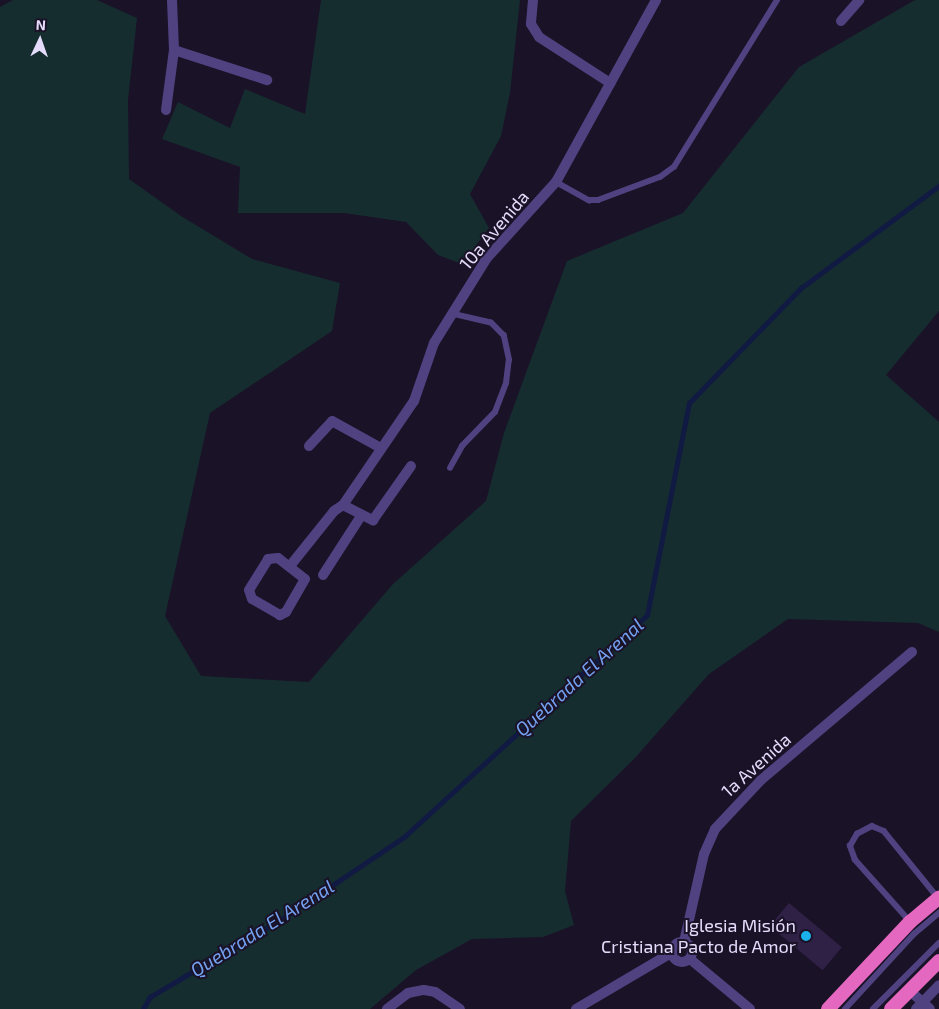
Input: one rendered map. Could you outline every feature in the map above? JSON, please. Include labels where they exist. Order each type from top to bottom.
[{"type":"highway","points":[[828,1009],[910,922],[939,898]]},
{"type":"highway","points":[[891,1009],[939,961]]},
{"type":"street","points":[[166,110],[174,50],[172,0]]},
{"type":"street","points":[[533,0],[531,24],[539,37],[610,83]]},
{"type":"street","name":"10a Avenida","points":[[290,566],[334,511],[343,505],[414,401],[434,343],[450,314],[487,258],[556,182],[656,0]]},
{"type":"street","points":[[841,21],[860,0]]},
{"type":"street","points":[[174,50],[267,80]]},
{"type":"street","points":[[309,446],[332,421],[381,448]]},
{"type":"street","points":[[343,505],[368,520],[377,517],[411,466]]},
{"type":"street","points":[[322,575],[360,516]]},
{"type":"street","points":[[278,558],[290,566],[305,580],[286,612],[280,615],[252,599],[249,590],[268,559],[278,558]]},
{"type":"street","name":"1a Avenida","points":[[684,942],[704,854],[715,829],[761,780],[912,652]]},
{"type":"street","points":[[576,1009],[671,953],[673,946],[684,942],[692,950],[690,959]]},
{"type":"street","points":[[671,953],[677,962],[690,959]]},
{"type":"street","points":[[690,959],[750,1009]]},
{"type":"street","points":[[909,990],[923,1007],[939,985]]},
{"type":"street","points":[[387,1009],[408,993],[424,990],[435,992],[460,1009]]},
{"type":"lane","points":[[556,182],[589,200],[598,200],[660,177],[674,168],[777,0]]},
{"type":"lane","points":[[450,314],[491,323],[504,336],[510,360],[506,383],[496,412],[462,446],[450,468]]},
{"type":"lane","points":[[910,922],[856,860],[850,846],[857,834],[872,826],[884,831],[939,898]]},
{"type":"lane","points":[[845,1009],[914,934],[939,913]]},
{"type":"lane","points":[[873,1009],[939,943]]},
{"type":"green space","points":[[13,0],[97,0],[137,18],[128,100],[129,179],[181,216],[252,259],[340,283],[332,331],[210,413],[165,616],[201,676],[309,682],[393,584],[486,501],[504,433],[567,261],[683,213],[799,67],[915,0],[939,0],[939,311],[886,375],[939,422],[939,632],[918,623],[788,619],[709,674],[634,759],[571,821],[565,891],[574,925],[543,937],[472,939],[416,970],[370,1009],[0,1009],[0,7]]},
{"type":"green space","points":[[321,0],[520,0],[510,93],[501,136],[470,194],[489,228],[462,264],[438,255],[406,222],[344,213],[238,213],[240,167],[162,139],[178,102],[230,128],[245,89],[305,114]]},
{"type":"building","name":"Iglesia Misión Cristiana Pacto de Amor","points":[[789,903],[842,947],[823,970],[770,926]]},
{"type":"waterway","name":"Quebrada El Arenal","points":[[143,1009],[150,997],[285,917],[404,837],[647,615],[689,403],[801,288],[939,186]]},
{"type":"place","name":"Iglesia Misión Cristiana Pacto de Amor","points":[[806,936]]}]
